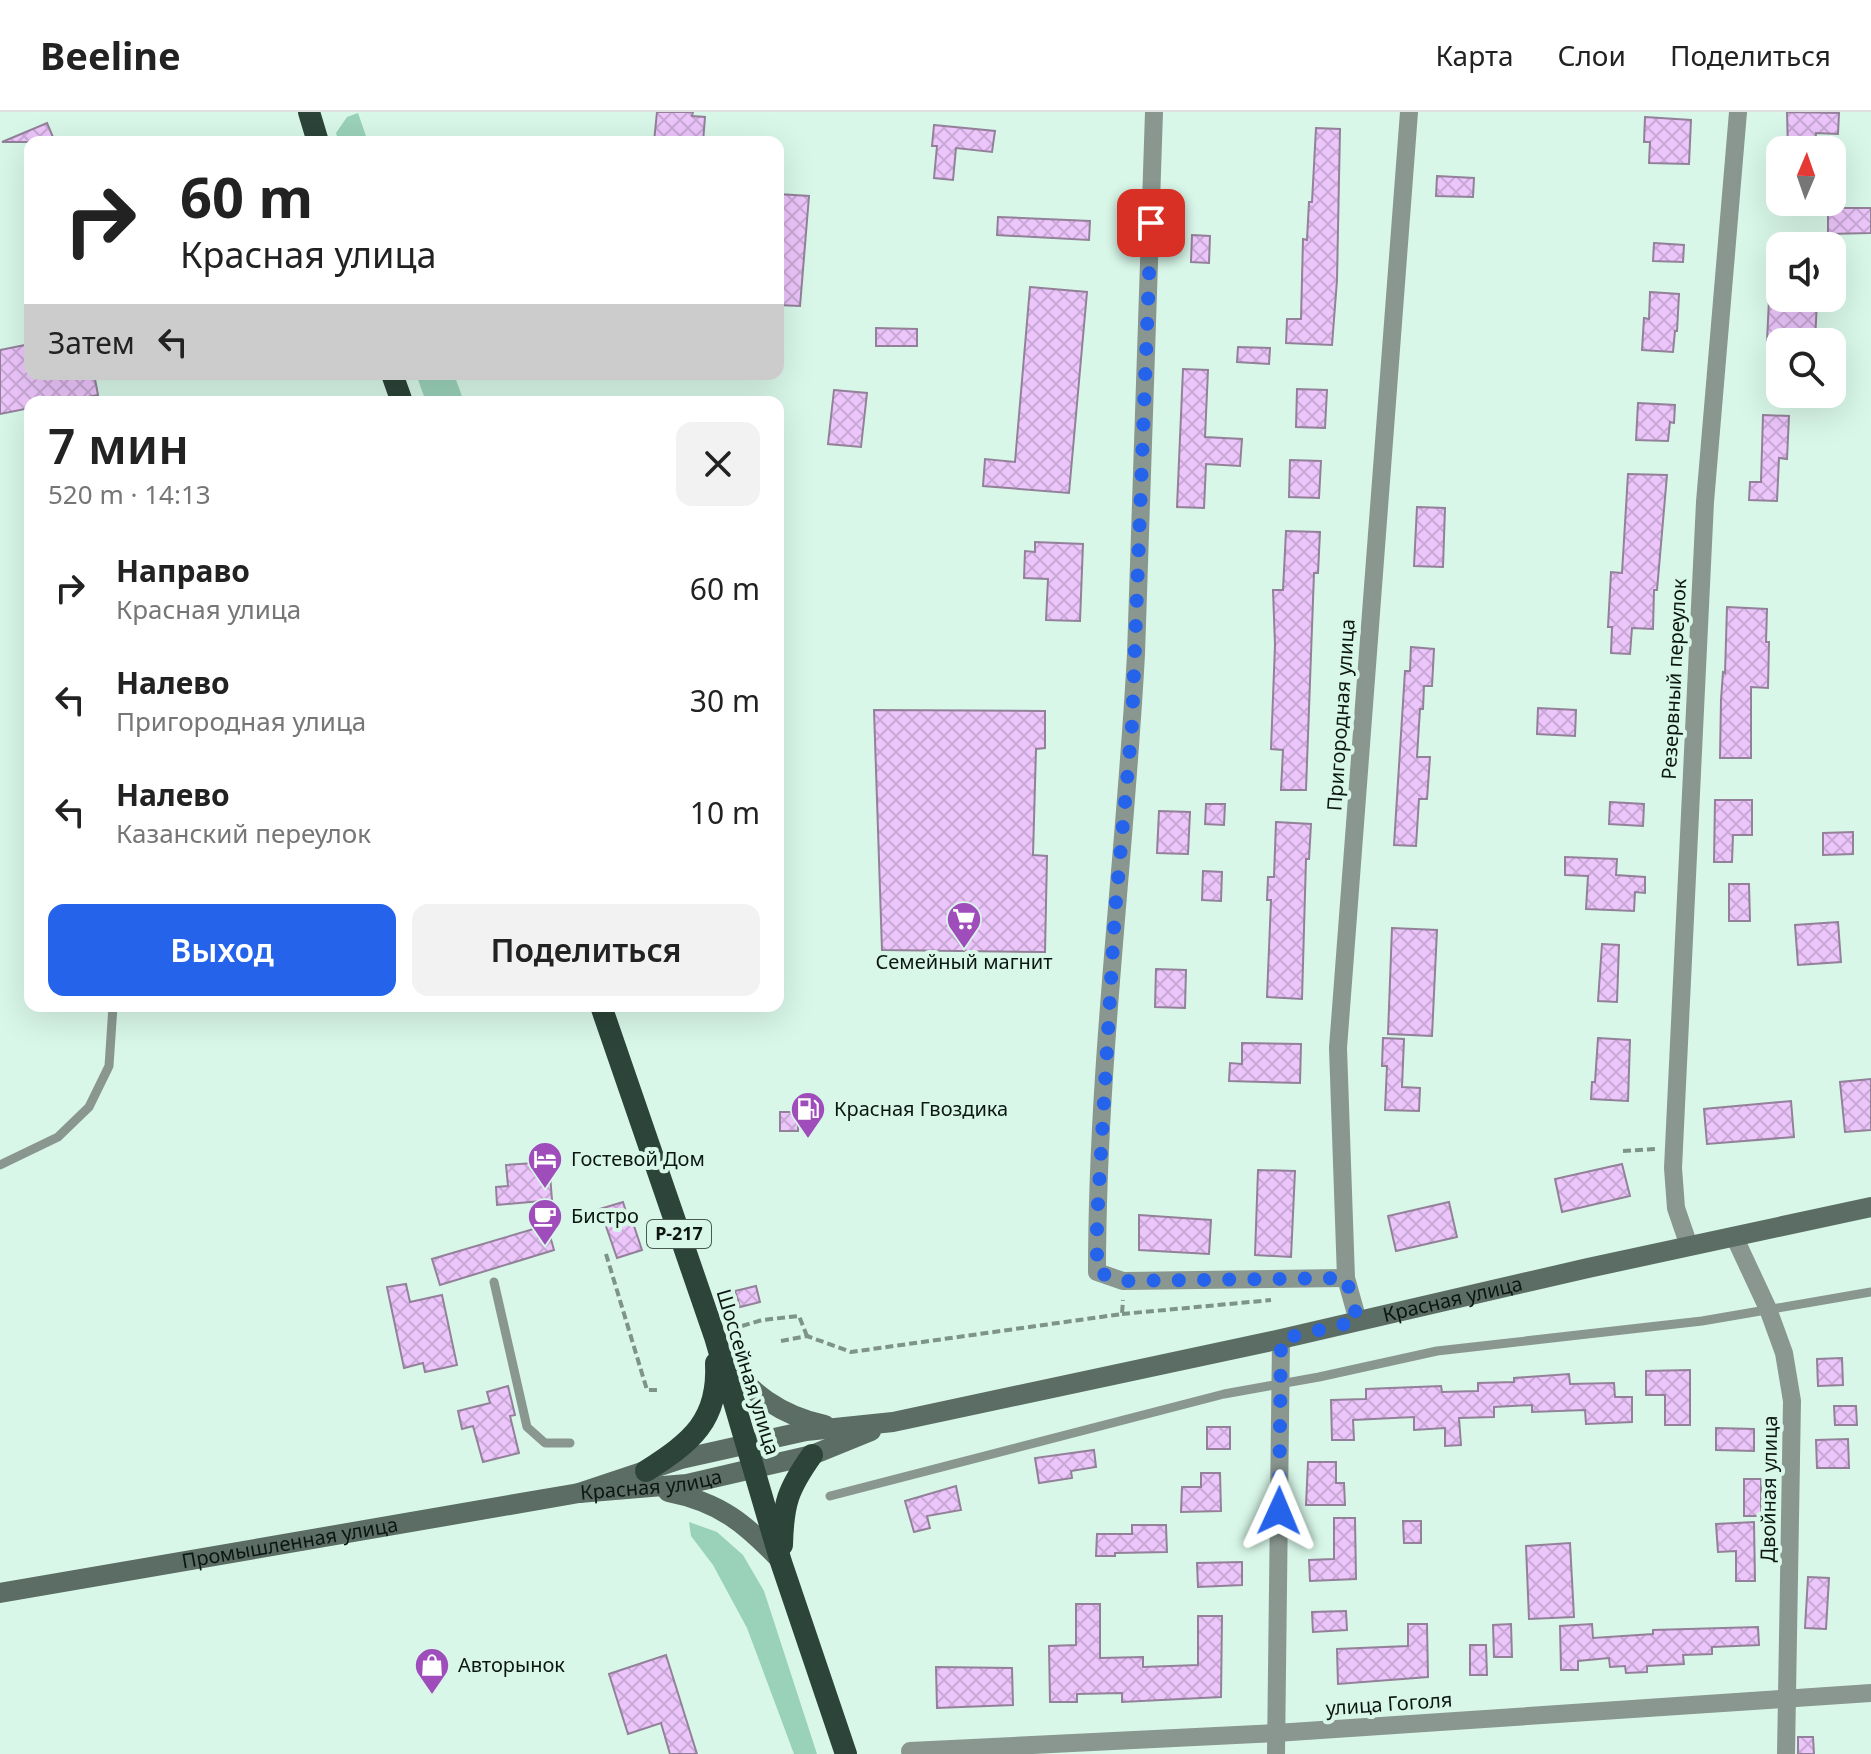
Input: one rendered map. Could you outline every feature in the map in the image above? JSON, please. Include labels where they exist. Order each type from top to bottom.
[{"type":"highway","points":[[309,112],[316,136]]},
{"type":"highway","name":"Шоссейная улица","points":[[603,1012],[715,1337],[781,1562],[846,1754]]},
{"type":"highway","points":[[647,1479],[699,1429],[711,1404],[717,1381],[715,1337]]},
{"type":"highway","points":[[781,1562],[783,1513],[792,1483],[812,1455]]},
{"type":"main road","name":"Красная улица","points":[[647,1479],[681,1459],[806,1431],[893,1422],[1871,1207]]},
{"type":"main road","points":[[715,1337],[735,1373],[754,1392],[805,1421],[837,1428]]},
{"type":"main road","name":"Красная улица","points":[[579,1493],[647,1479],[687,1484],[812,1455],[893,1422]]},
{"type":"main road","points":[[647,1479],[720,1508],[752,1529],[781,1562]]},
{"type":"main road","name":"Промышленная улица","points":[[0,1593],[579,1493]]},
{"type":"street","points":[[1154,112],[1132,725],[1115,912],[1097,1221],[1097,1272],[1123,1281],[1346,1278]]},
{"type":"street","name":"Пригородная улица","points":[[1358,1321],[1346,1278],[1338,1048],[1409,112]]},
{"type":"street","name":"Резервный переулок","points":[[1689,1246],[1676,1208],[1674,1149],[1705,502],[1738,112]]},
{"type":"street","name":"Двойная улица","points":[[1734,1236],[1768,1309],[1784,1353],[1792,1401],[1786,1754]]},
{"type":"street","points":[[1276,1754],[1281,1339]]},
{"type":"street","name":"улица Гоголя","points":[[910,1751],[1276,1733],[1871,1693]]},
{"type":"lane","points":[[0,1165],[58,1137],[89,1107],[109,1066],[113,1012]]},
{"type":"lane","points":[[494,1282],[527,1427],[545,1443],[570,1443]]},
{"type":"lane","points":[[830,1496],[1224,1394],[1281,1385],[1437,1351],[1702,1321],[1871,1292]]},
{"type":"path","points":[[1623,1151],[1674,1149]]},
{"type":"path","points":[[606,1254],[647,1390],[657,1390]]},
{"type":"path","points":[[1122,1314],[1123,1281]]},
{"type":"path","points":[[781,1341],[807,1336],[851,1352],[1122,1314],[1274,1299]]},
{"type":"path","points":[[742,1326],[762,1320],[799,1316],[807,1336]]},
{"type":"green space","points":[[358,113],[366,136],[337,136],[347,117]]},
{"type":"green space","points":[[418,380],[456,380],[462,396],[424,396]]},
{"type":"green space","points":[[689,1522],[717,1532],[743,1555],[764,1591],[817,1754],[794,1754],[747,1628],[713,1565],[691,1536]]},
{"type":"building","points":[[657,112],[693,112],[692,116],[705,117],[703,136],[655,136]]},
{"type":"building","points":[[1787,112],[1839,113],[1838,134],[1788,136]]},
{"type":"building","points":[[1645,117],[1691,120],[1689,164],[1649,163],[1650,142],[1644,142]]},
{"type":"building","points":[[47,123],[52,136],[24,136],[24,142],[2,142]]},
{"type":"building","points":[[934,125],[995,131],[992,152],[956,148],[953,180],[934,178],[937,146],[932,146]]},
{"type":"building","points":[[1316,128],[1340,129],[1337,280],[1332,345],[1286,343],[1287,319],[1301,319],[1303,239],[1307,240],[1309,202],[1312,202]]},
{"type":"building","points":[[1437,176],[1474,178],[1473,197],[1436,196]]},
{"type":"building","points":[[784,194],[809,196],[800,306],[784,305]]},
{"type":"building","points":[[1846,208],[1871,208],[1871,233],[1828,232],[1828,216],[1846,216]]},
{"type":"building","points":[[998,217],[1090,221],[1089,240],[997,235]]},
{"type":"building","points":[[1192,235],[1210,236],[1209,263],[1191,262]]},
{"type":"building","points":[[1654,243],[1684,245],[1683,262],[1653,261]]},
{"type":"building","points":[[1030,287],[1087,292],[1069,493],[983,486],[985,459],[1015,462]]},
{"type":"building","points":[[1650,292],[1679,294],[1673,352],[1642,350],[1644,318],[1649,319]]},
{"type":"building","points":[[1768,312],[1816,312],[1816,328],[1768,328]]},
{"type":"building","points":[[876,328],[917,329],[917,346],[876,346]]},
{"type":"building","points":[[24,345],[24,380],[95,380],[98,395],[24,396],[24,409],[0,414],[0,350]]},
{"type":"building","points":[[1238,347],[1270,348],[1269,364],[1237,362]]},
{"type":"building","points":[[1183,369],[1208,370],[1205,437],[1242,439],[1240,466],[1206,464],[1204,508],[1177,507]]},
{"type":"building","points":[[1297,389],[1327,390],[1325,428],[1296,427]]},
{"type":"building","points":[[834,390],[867,393],[861,447],[828,444]]},
{"type":"building","points":[[1638,403],[1675,405],[1674,423],[1670,422],[1668,441],[1636,440]]},
{"type":"building","points":[[1763,415],[1789,416],[1787,459],[1779,458],[1777,501],[1749,500],[1750,482],[1761,482]]},
{"type":"building","points":[[1290,460],[1321,461],[1319,498],[1289,497]]},
{"type":"building","points":[[1628,474],[1667,475],[1657,590],[1654,590],[1653,629],[1632,628],[1630,654],[1611,653],[1612,627],[1608,627],[1611,572],[1622,573]]},
{"type":"building","points":[[1417,507],[1445,508],[1443,567],[1414,566]]},
{"type":"building","points":[[1286,531],[1320,532],[1318,573],[1314,573],[1306,790],[1281,790],[1283,750],[1271,749],[1275,645],[1273,590],[1283,590]]},
{"type":"building","points":[[1035,542],[1083,544],[1080,621],[1046,620],[1048,579],[1024,578],[1025,551],[1035,552]]},
{"type":"building","points":[[1727,607],[1767,609],[1768,688],[1751,687],[1751,758],[1720,758]]},
{"type":"building","points":[[1411,647],[1434,649],[1432,686],[1424,686],[1423,709],[1420,709],[1417,757],[1430,757],[1427,799],[1419,799],[1416,846],[1394,845],[1405,671],[1410,671]]},
{"type":"building","points":[[1538,708],[1576,710],[1575,736],[1537,734]]},
{"type":"building","points":[[874,710],[1045,711],[1045,748],[1036,749],[1033,855],[1047,856],[1045,952],[882,950]]},
{"type":"building","points":[[1715,800],[1752,800],[1752,835],[1733,835],[1732,862],[1714,862]]},
{"type":"building","points":[[1610,802],[1644,804],[1643,826],[1609,824]]},
{"type":"building","points":[[1206,804],[1225,804],[1224,825],[1205,824]]},
{"type":"building","points":[[1159,811],[1190,812],[1188,854],[1157,853]]},
{"type":"building","points":[[1276,822],[1311,824],[1309,859],[1306,859],[1302,999],[1267,997],[1271,900],[1267,900],[1268,877],[1274,877]]},
{"type":"building","points":[[1853,832],[1853,854],[1823,855],[1823,833]]},
{"type":"building","points":[[1565,857],[1617,859],[1616,875],[1645,877],[1645,893],[1635,892],[1634,911],[1586,909],[1588,876],[1565,875]]},
{"type":"building","points":[[1203,871],[1222,872],[1221,901],[1202,900]]},
{"type":"building","points":[[1729,884],[1749,884],[1750,921],[1729,921]]},
{"type":"building","points":[[1838,922],[1841,962],[1798,965],[1795,925]]},
{"type":"building","points":[[1392,928],[1437,930],[1432,1036],[1388,1034]]},
{"type":"building","points":[[1602,944],[1619,945],[1617,1002],[1598,1001]]},
{"type":"building","points":[[1156,969],[1186,970],[1185,1008],[1155,1007]]},
{"type":"building","points":[[1383,1038],[1404,1039],[1402,1087],[1420,1088],[1419,1111],[1385,1110],[1387,1066],[1382,1066]]},
{"type":"building","points":[[1598,1038],[1630,1040],[1628,1101],[1591,1099]]},
{"type":"building","points":[[1242,1043],[1301,1044],[1300,1083],[1229,1081],[1230,1063],[1242,1064]]},
{"type":"building","points":[[1871,1079],[1871,1130],[1845,1132],[1840,1082]]},
{"type":"building","points":[[1791,1101],[1794,1137],[1707,1144],[1704,1109]]},
{"type":"building","points":[[780,1112],[798,1112],[798,1131],[780,1131]]},
{"type":"building","points":[[549,1162],[552,1200],[497,1205],[496,1187],[508,1186],[506,1165]]},
{"type":"building","points":[[1622,1164],[1630,1196],[1562,1212],[1555,1179]]},
{"type":"building","points":[[1258,1170],[1295,1171],[1291,1257],[1255,1255]]},
{"type":"building","points":[[623,1202],[642,1250],[617,1258],[600,1209]]},
{"type":"building","points":[[1449,1202],[1457,1237],[1396,1251],[1388,1216]]},
{"type":"building","points":[[1139,1215],[1211,1220],[1209,1254],[1139,1250]]},
{"type":"building","points":[[547,1225],[554,1250],[440,1285],[432,1259]]},
{"type":"building","points":[[406,1284],[410,1302],[442,1295],[457,1365],[425,1372],[423,1363],[404,1368],[387,1287]]},
{"type":"building","points":[[756,1286],[760,1302],[740,1307],[735,1291]]},
{"type":"building","points":[[1842,1358],[1843,1385],[1818,1386],[1817,1359]]},
{"type":"building","points":[[1690,1370],[1690,1425],[1665,1425],[1665,1395],[1646,1395],[1646,1371]]},
{"type":"building","points":[[1569,1374],[1570,1384],[1614,1383],[1615,1397],[1632,1397],[1632,1422],[1586,1424],[1585,1410],[1532,1412],[1532,1405],[1494,1407],[1494,1417],[1459,1418],[1461,1445],[1445,1446],[1445,1428],[1414,1430],[1414,1417],[1353,1420],[1354,1440],[1332,1440],[1331,1400],[1366,1399],[1366,1389],[1441,1386],[1442,1392],[1478,1391],[1478,1383],[1514,1382],[1514,1378]]},
{"type":"building","points":[[508,1386],[515,1415],[510,1416],[519,1453],[483,1462],[473,1426],[462,1429],[458,1411],[490,1403],[487,1392]]},
{"type":"building","points":[[1834,1406],[1856,1406],[1857,1425],[1835,1425]]},
{"type":"building","points":[[1207,1427],[1230,1427],[1230,1449],[1207,1449]]},
{"type":"building","points":[[1716,1428],[1754,1429],[1754,1451],[1716,1450]]},
{"type":"building","points":[[1848,1439],[1849,1468],[1817,1468],[1816,1440]]},
{"type":"building","points":[[1094,1450],[1096,1467],[1071,1471],[1072,1478],[1039,1483],[1035,1458]]},
{"type":"building","points":[[1308,1462],[1336,1462],[1336,1483],[1344,1483],[1345,1505],[1306,1505]]},
{"type":"building","points":[[1201,1473],[1220,1473],[1221,1511],[1181,1512],[1182,1487],[1201,1487]]},
{"type":"building","points":[[1744,1479],[1761,1479],[1761,1516],[1744,1516]]},
{"type":"building","points":[[956,1486],[961,1510],[927,1516],[930,1528],[914,1532],[905,1501]]},
{"type":"building","points":[[1334,1518],[1355,1518],[1356,1579],[1310,1581],[1309,1560],[1334,1559]]},
{"type":"building","points":[[1403,1521],[1421,1521],[1421,1543],[1404,1543]]},
{"type":"building","points":[[1754,1522],[1755,1581],[1736,1581],[1736,1551],[1718,1552],[1716,1524]]},
{"type":"building","points":[[1132,1525],[1166,1525],[1167,1552],[1096,1556],[1097,1534],[1132,1534]]},
{"type":"building","points":[[1570,1543],[1574,1617],[1529,1619],[1526,1546]]},
{"type":"building","points":[[1242,1562],[1242,1585],[1198,1587],[1197,1563]]},
{"type":"building","points":[[1808,1577],[1829,1578],[1826,1629],[1805,1628]]},
{"type":"building","points":[[1076,1604],[1100,1604],[1100,1658],[1143,1657],[1143,1667],[1198,1665],[1198,1616],[1222,1616],[1221,1697],[1122,1702],[1122,1693],[1077,1694],[1077,1702],[1050,1702],[1049,1646],[1076,1645]]},
{"type":"building","points":[[1346,1611],[1347,1630],[1313,1632],[1312,1612]]},
{"type":"building","points":[[1408,1624],[1427,1624],[1428,1677],[1338,1684],[1337,1649],[1408,1646]]},
{"type":"building","points":[[1511,1624],[1512,1657],[1494,1657],[1493,1625]]},
{"type":"building","points":[[1592,1624],[1593,1638],[1653,1634],[1653,1630],[1758,1627],[1759,1645],[1712,1647],[1712,1654],[1683,1655],[1684,1664],[1647,1666],[1647,1672],[1626,1673],[1625,1666],[1610,1667],[1609,1658],[1578,1661],[1578,1670],[1561,1670],[1560,1626]]},
{"type":"building","points":[[1470,1645],[1486,1645],[1487,1675],[1470,1675]]},
{"type":"building","points":[[666,1655],[697,1754],[670,1754],[661,1723],[628,1734],[609,1674]]},
{"type":"building","points":[[936,1667],[1012,1668],[1013,1705],[937,1708]]},
{"type":"building","points":[[1798,1737],[1813,1737],[1814,1754],[1798,1754]]},
{"type":"place","name":"Семейный магнит","points":[[964,950]]},
{"type":"place","name":"Красная Гвоздика","points":[[808,1140]]},
{"type":"place","name":"Гостевой Дом","points":[[545,1190]]},
{"type":"place","name":"Бистро","points":[[545,1247]]},
{"type":"place","name":"Авторынок","points":[[432,1696]]},
{"type":"route","points":[[1151,223],[1132,725],[1115,912],[1097,1221],[1097,1272],[1123,1281],[1346,1278],[1358,1321],[1281,1339],[1279,1511]]}]
